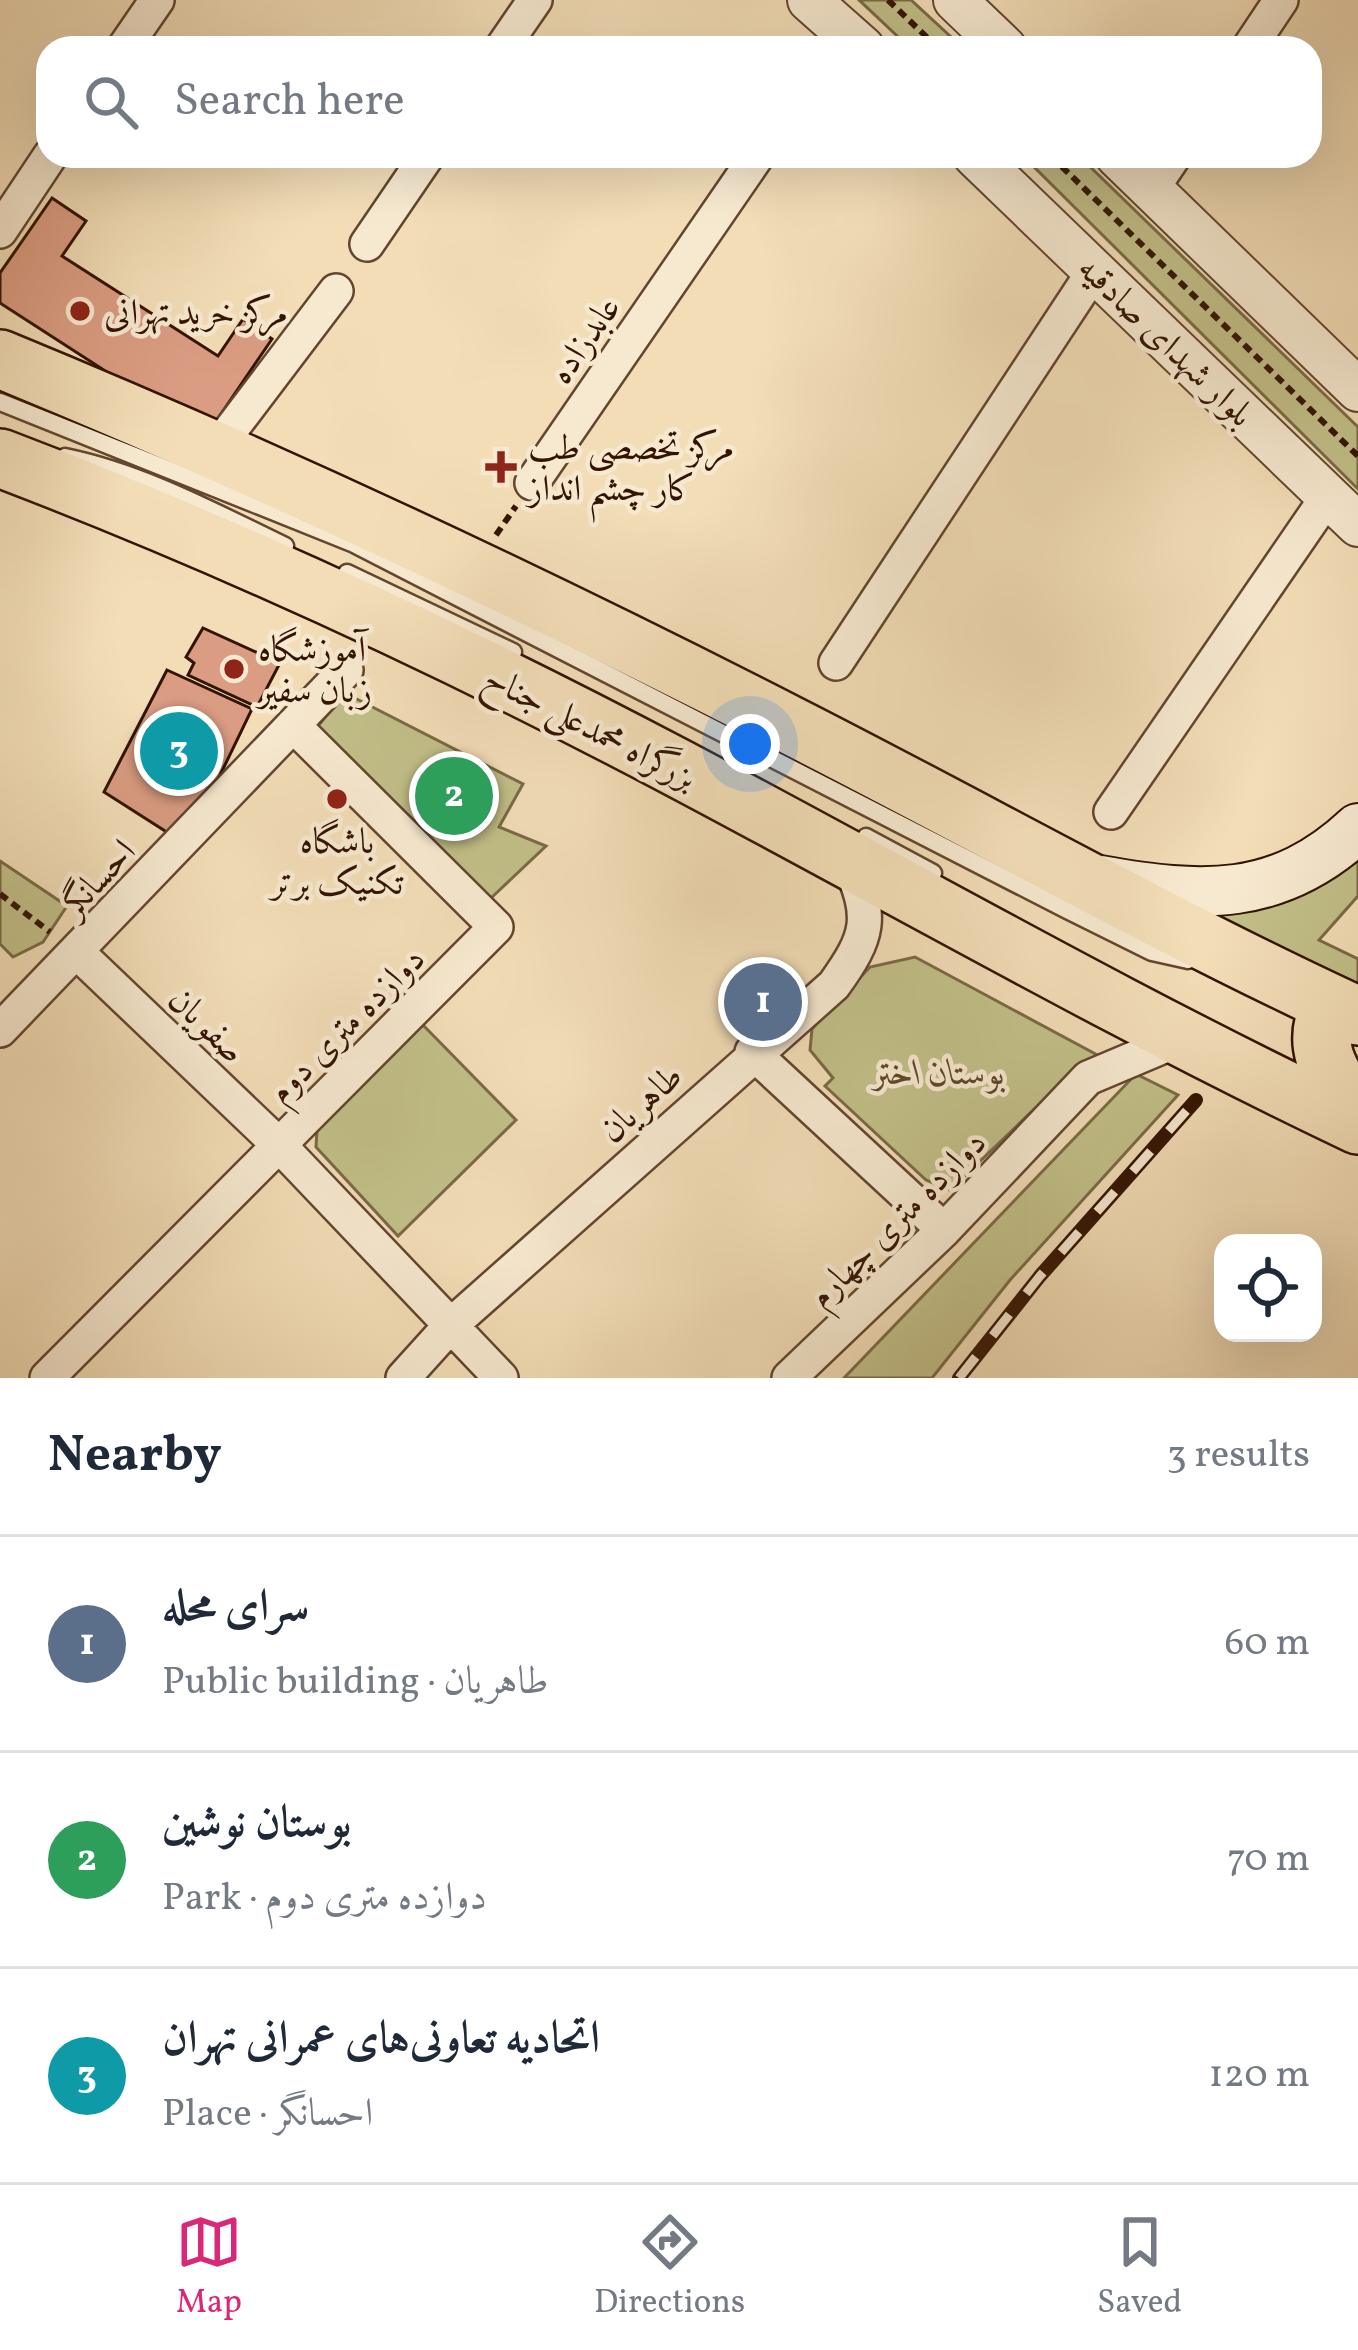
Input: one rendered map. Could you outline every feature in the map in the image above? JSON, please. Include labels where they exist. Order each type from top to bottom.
[{"type":"highway","points":[[0,359],[217,448],[473,567],[793,726],[1068,874],[1328,1002],[1320,1030],[1322,1054],[1358,1116]]},
{"type":"highway","name":"بزرگراه محمدعلی جناح","points":[[18,459],[385,623],[672,765],[848,844],[1178,1040],[1358,1126]]},
{"type":"main road","points":[[1068,874],[1149,888],[1243,892],[1317,861],[1358,828]]},
{"type":"street","points":[[132,36],[158,0]]},
{"type":"street","points":[[510,36],[535,0]]},
{"type":"street","points":[[809,0],[841,36]]},
{"type":"street","points":[[956,0],[993,36]]},
{"type":"street","points":[[1257,36],[1282,0]]},
{"type":"street","points":[[0,231],[42,168]]},
{"type":"street","points":[[367,244],[420,168]]},
{"type":"street","name":"عابدزاده","points":[[532,483],[749,168]]},
{"type":"street","name":"بلوار شهدای صادقیه","points":[[987,168],[1343,510]]},
{"type":"street","points":[[1163,173],[1358,390]]},
{"type":"street","points":[[836,663],[1094,271]]},
{"type":"street","points":[[217,448],[326,284]]},
{"type":"street","points":[[1111,812],[1343,510]]},
{"type":"street","name":"احسانگر","points":[[0,1030],[79,954],[346,670]]},
{"type":"street","name":"دوازده متری دوم","points":[[47,1378],[496,927],[293,725]]},
{"type":"street","name":"طاهریان","points":[[403,1378],[449,1326],[752,1052],[834,985],[863,944],[867,920],[848,844]]},
{"type":"street","name":"صفویان","points":[[79,954],[280,1146],[501,1378]]},
{"type":"street","name":"دوازده متری چهارم","points":[[789,1378],[944,1230],[1088,1078],[1178,1040]]},
{"type":"street","points":[[752,1052],[944,1230]]},
{"type":"lane","points":[[0,402],[352,543],[1152,952],[1328,1002]]},
{"type":"lane","points":[[18,459],[101,464],[299,552]]},
{"type":"lane","points":[[321,562],[532,662]]},
{"type":"lane","points":[[848,844],[948,881]]},
{"type":"lane","points":[[1076,958],[1130,994],[1178,1040]]},
{"type":"path","points":[[887,0],[925,36]]},
{"type":"path","points":[[1065,168],[1358,456]]},
{"type":"path","points":[[1094,271],[1163,173]]},
{"type":"path","points":[[473,567],[532,483]]},
{"type":"path","points":[[0,894],[79,954]]},
{"type":"green space","points":[[859,0],[911,0],[950,36],[897,36]]},
{"type":"green space","points":[[1035,168],[1091,168],[1358,427],[1358,489]]},
{"type":"green space","points":[[345,693],[523,784],[499,827],[546,846],[490,899],[318,726]]},
{"type":"green space","points":[[1358,860],[1358,896],[1319,940],[1358,959],[1358,997],[1177,904],[1272,901],[1315,887]]},
{"type":"green space","points":[[0,861],[67,906],[43,942],[13,957],[0,944]]},
{"type":"green space","name":"بوستان اختر","points":[[915,957],[1101,1057],[1075,1070],[950,1190],[926,1180],[825,1086],[833,1078],[810,1050],[812,1029],[870,967]]},
{"type":"green space","points":[[422,1024],[516,1120],[398,1236],[316,1147],[317,1129]]},
{"type":"green space","points":[[1136,1074],[1178,1095],[1010,1280],[932,1378],[844,1378]]},
{"type":"building","name":"مرکز خرید تهرانی","points":[[52,198],[86,221],[62,256],[218,356],[243,319],[272,339],[206,436],[0,303],[0,273]]},
{"type":"building","name":"آموزشگاه زبان سفیر","points":[[203,628],[280,663],[257,707],[188,675],[194,663],[186,657]]},
{"type":"building","points":[[167,670],[252,709],[209,798],[173,836],[104,792]]},
{"type":"railway","points":[[959,1378],[1040,1276],[1196,1100]]},
{"type":"place","name":"مرکز خرید تهرانی","points":[[80,311]]},
{"type":"place","name":"مرکز تخصصی طب کار چشم انداز","points":[[501,467]]},
{"type":"place","name":"آموزشگاه زبان سفیر","points":[[234,669]]},
{"type":"place","name":"اتحادیه تعاونی‌های عمرانی تهران","points":[[179,751]]},
{"type":"place","name":"بوستان نوشین","points":[[454,796]]},
{"type":"place","name":"باشگاه تکنیک برتر","points":[[337,799]]},
{"type":"place","name":"سرای محله","points":[[763,1002]]}]
